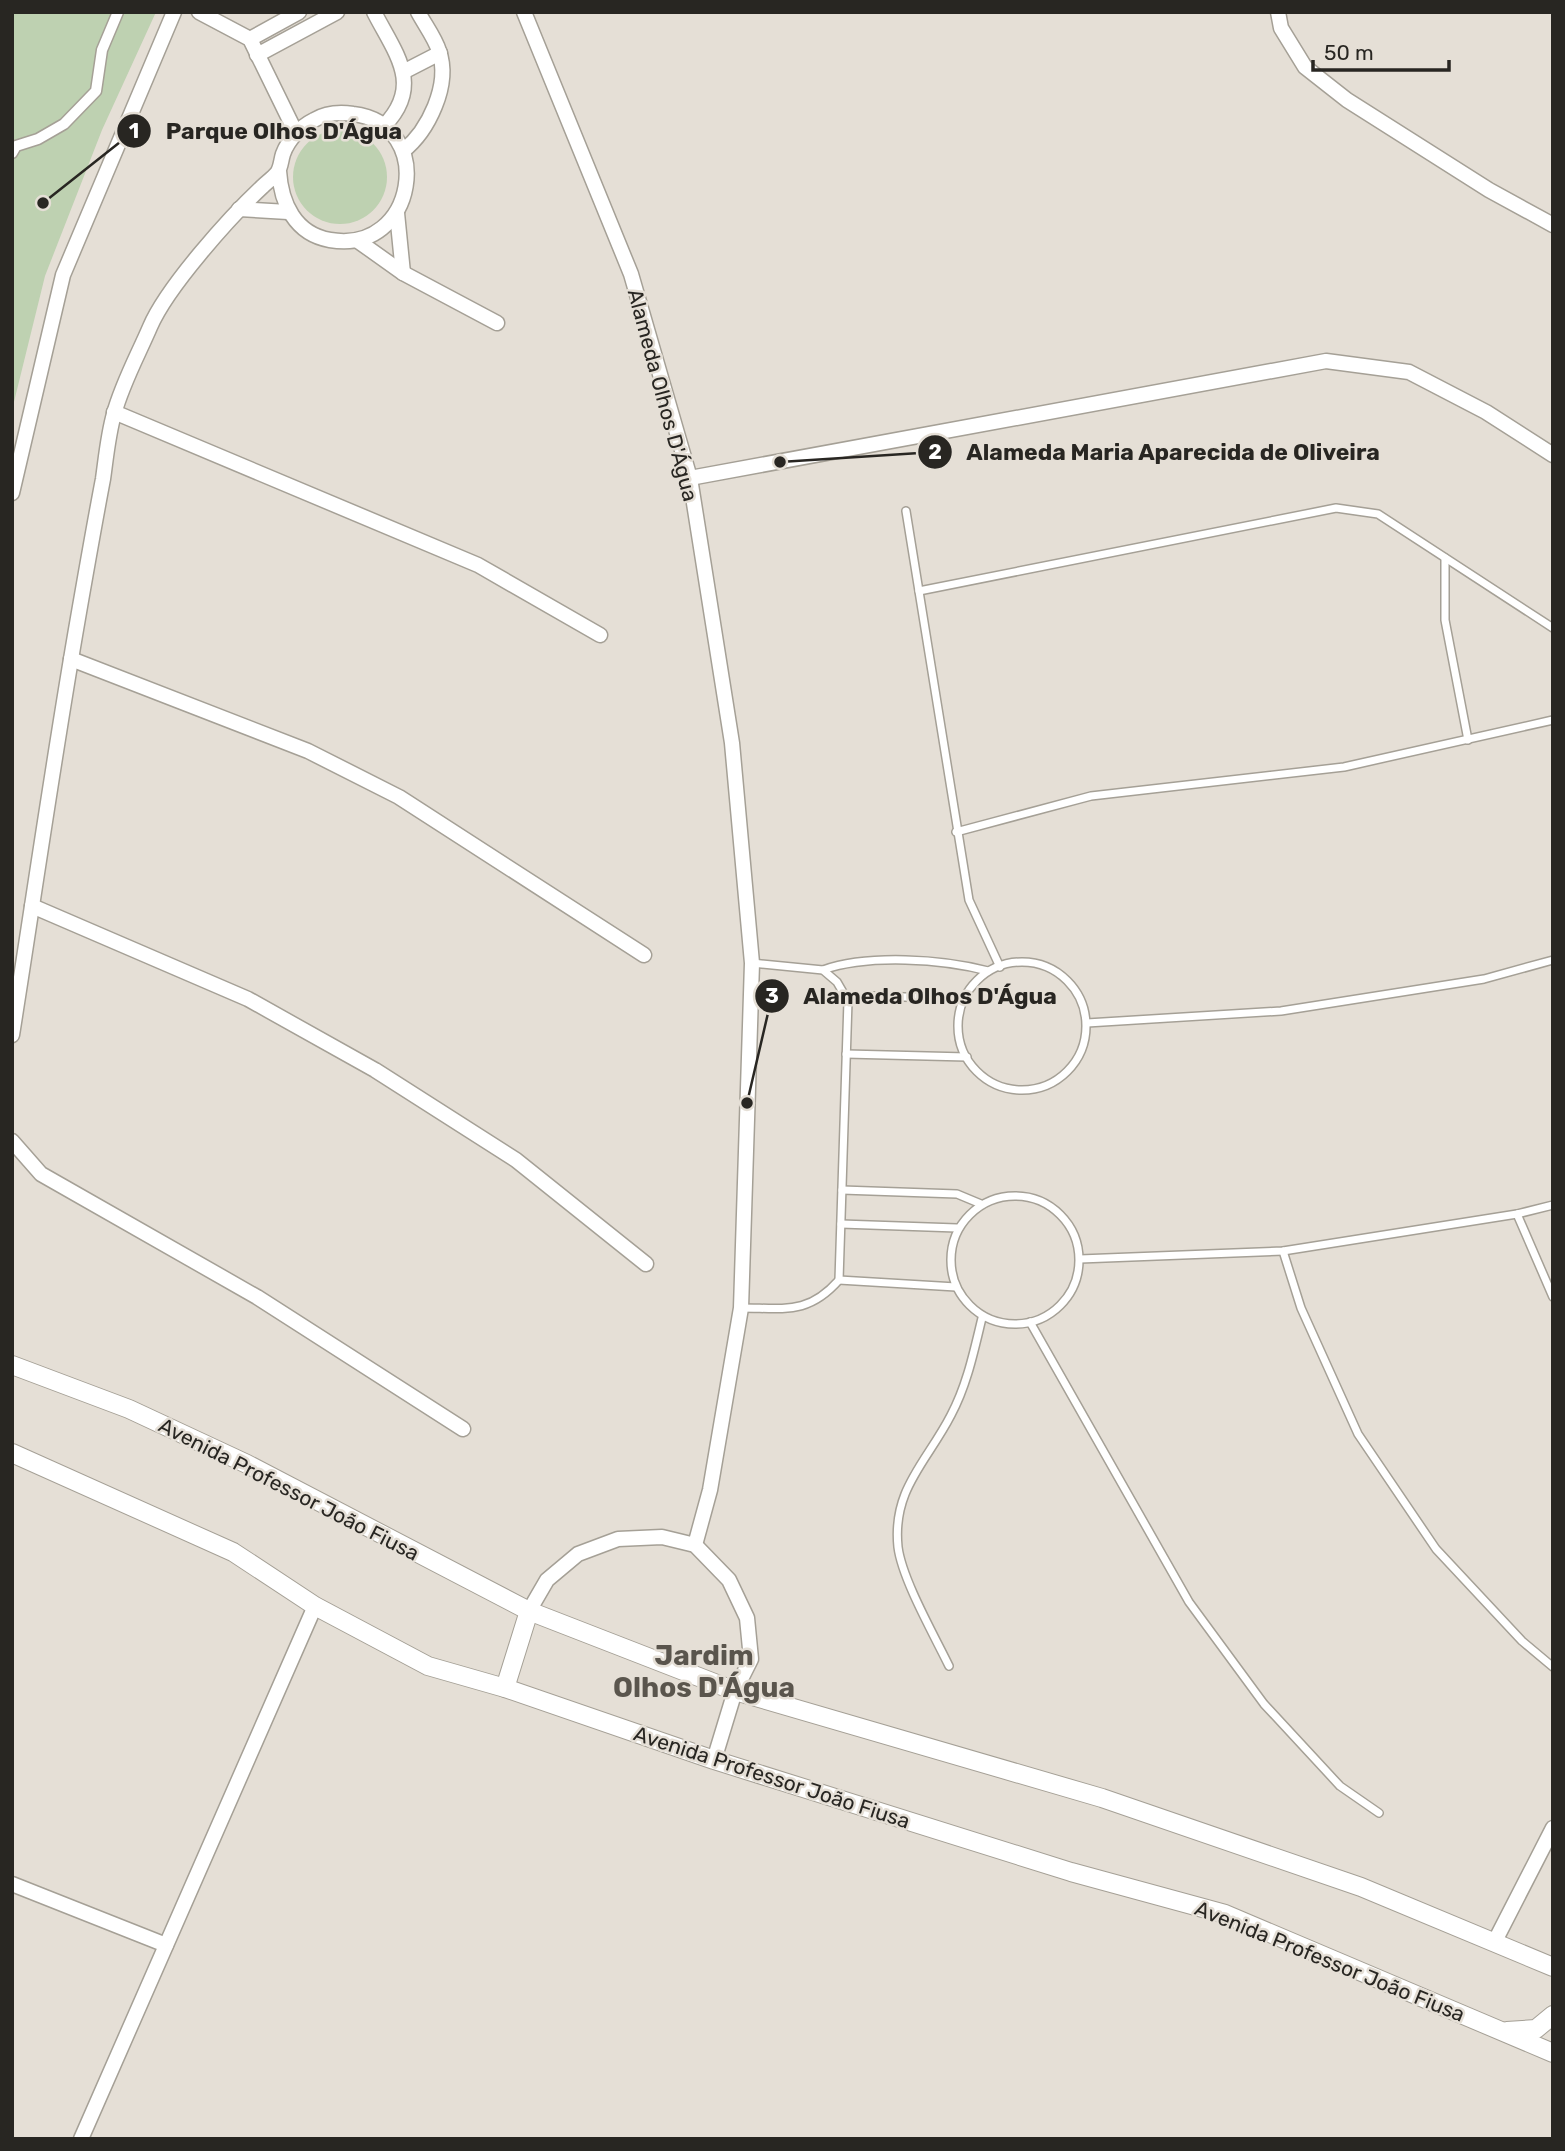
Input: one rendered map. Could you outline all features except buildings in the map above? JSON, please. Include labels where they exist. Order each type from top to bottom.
[{"type":"street","points":[[12,153],[16,146],[38,139],[64,124],[96,91],[102,50],[118,12]]},
{"type":"street","points":[[12,492],[63,275],[174,12]]},
{"type":"street","points":[[199,12],[250,39],[296,133]]},
{"type":"street","points":[[250,39],[299,12]]},
{"type":"street","points":[[257,55],[337,12]]},
{"type":"street","points":[[374,12],[405,71],[401,101],[384,126]]},
{"type":"street","points":[[403,151],[416,140],[434,107],[439,90],[440,53],[418,12]]},
{"type":"street","points":[[1278,12],[1281,28],[1305,67],[1347,100],[1489,190],[1553,225]]},
{"type":"street","name":"Alameda Olhos D'Água","points":[[527,14],[631,274],[690,478],[732,743],[752,963],[741,1308],[710,1490],[695,1545]]},
{"type":"street","points":[[405,71],[440,53]]},
{"type":"street","points":[[358,241],[383,228],[397,213],[406,193],[408,172],[403,151],[384,126],[363,115],[339,112],[315,118],[296,133],[284,150],[279,171],[280,193],[288,212],[303,228],[321,238],[358,241],[403,273],[497,323]]},
{"type":"street","points":[[12,1035],[71,659],[114,412],[157,311],[239,209],[279,171]]},
{"type":"street","points":[[239,209],[288,212]]},
{"type":"street","points":[[397,213],[403,273]]},
{"type":"street","points":[[690,478],[1326,361],[1409,372],[1486,412],[1553,455]]},
{"type":"street","points":[[114,412],[478,565],[600,635]]},
{"type":"street","points":[[71,659],[308,751],[399,797],[643,955]]},
{"type":"street","points":[[32,905],[248,999],[375,1070],[516,1160],[646,1264]]},
{"type":"street","points":[[12,1141],[41,1174],[257,1297],[463,1430]]},
{"type":"street","name":"Avenida Professor João Fiusa","points":[[12,1365],[129,1409],[247,1464],[529,1611],[735,1691],[1102,1798],[1361,1887],[1552,1969]]},
{"type":"street","name":"Avenida Professor João Fiusa","points":[[12,1453],[233,1552],[315,1606],[428,1666],[505,1688],[714,1760],[1071,1872],[1225,1914],[1553,2053]]},
{"type":"street","points":[[505,1688],[529,1611],[547,1580],[578,1554],[618,1539],[662,1537],[695,1545],[729,1580],[747,1618],[751,1659],[735,1691],[714,1760]]},
{"type":"street","points":[[81,2139],[315,1606]]},
{"type":"street","points":[[1494,1943],[1553,1828]]},
{"type":"street","points":[[12,1884],[166,1945]]},
{"type":"street","points":[[1504,2031],[1536,2029],[1553,2015]]},
{"type":"lane","points":[[919,591],[1336,508],[1378,514],[1553,628]]},
{"type":"lane","points":[[906,511],[969,900],[1000,967]]},
{"type":"lane","points":[[1445,558],[1445,620],[1468,740]]},
{"type":"lane","points":[[956,832],[1091,796],[1344,767],[1553,720]]},
{"type":"lane","points":[[1087,1023],[1281,1011],[1484,979],[1553,960]]},
{"type":"lane","points":[[752,963],[823,970],[848,961],[958,963],[988,971]]},
{"type":"lane","points":[[1013,962],[1040,963],[1064,976],[1081,997],[1087,1023],[1083,1050],[1068,1072],[1045,1087],[1018,1091],[992,1084],[972,1066],[960,1042],[959,1015],[969,990],[988,971],[1000,967],[1013,962]]},
{"type":"lane","points":[[741,1308],[796,1308],[823,1298],[839,1280],[848,1001],[837,982],[823,970]]},
{"type":"lane","points":[[848,1001],[874,996],[965,999]]},
{"type":"lane","points":[[846,1054],[967,1057]]},
{"type":"lane","points":[[842,1190],[957,1194],[981,1204]]},
{"type":"lane","points":[[1014,1195],[1047,1203],[1071,1226],[1080,1259],[1072,1292],[1048,1317],[1015,1326],[982,1318],[958,1294],[949,1262],[957,1228],[981,1204],[1014,1195]]},
{"type":"lane","points":[[1080,1259],[1283,1251],[1517,1214],[1553,1205]]},
{"type":"lane","points":[[1517,1214],[1553,1297]]},
{"type":"lane","points":[[841,1224],[957,1228]]},
{"type":"lane","points":[[1283,1251],[1301,1308],[1358,1434],[1436,1549],[1522,1641],[1553,1667]]},
{"type":"lane","points":[[839,1280],[956,1287]]},
{"type":"lane","points":[[948,1666],[898,1548],[899,1507],[915,1470],[951,1416],[968,1377],[982,1318]]},
{"type":"lane","points":[[1030,1322],[1189,1602],[1264,1704],[1340,1786],[1379,1813]]},
{"type":"green space","points":[[12,12],[156,12],[102,130],[45,276],[12,410]]},
{"type":"green space","points":[[340,130],[358,133],[373,144],[384,159],[387,177],[384,195],[373,210],[358,221],[340,224],[322,221],[307,210],[296,195],[293,177],[296,159],[307,144],[322,133]]},
{"type":"place","name":"Parque Olhos D'Água","points":[[43,203]]},
{"type":"place","name":"Alameda Maria Aparecida de Oliveira","points":[[780,462]]},
{"type":"place","name":"Alameda Olhos D'Água","points":[[747,1103]]},
{"type":"district","name":"Jardim Olhos D'Água","points":[[704,1671]]}]
